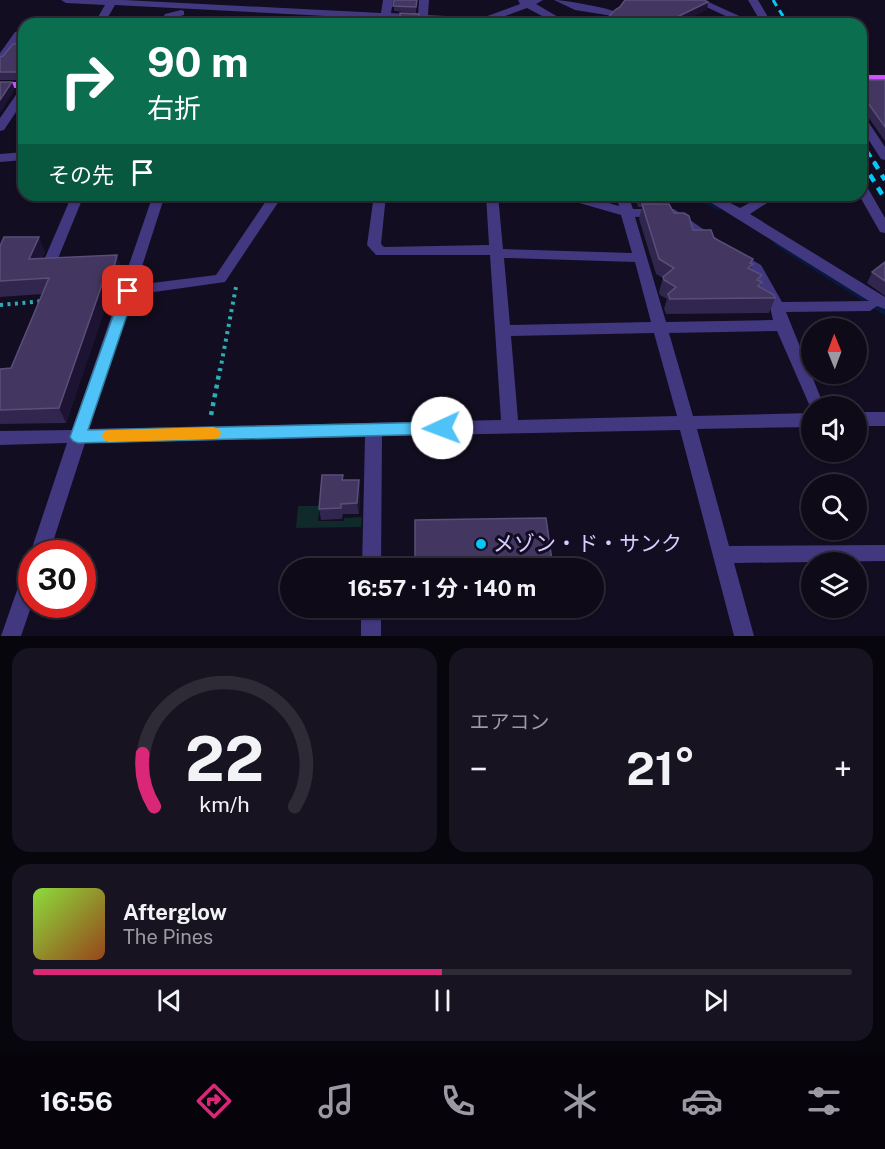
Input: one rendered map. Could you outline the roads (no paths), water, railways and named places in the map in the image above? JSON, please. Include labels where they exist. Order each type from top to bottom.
[{"type":"main road","points":[[867,78],[883,79]]},
{"type":"main road","points":[[0,86],[18,85]]},
{"type":"street","points":[[66,0],[423,18],[424,0]]},
{"type":"street","points":[[386,16],[388,0]]},
{"type":"street","points":[[489,18],[523,2],[538,0]]},
{"type":"street","points":[[558,0],[578,8],[613,13]]},
{"type":"street","points":[[696,0],[738,18]]},
{"type":"street","points":[[753,0],[764,18]]},
{"type":"street","points":[[523,2],[554,18]]},
{"type":"street","points":[[102,18],[111,3]]},
{"type":"street","points":[[168,18],[182,6]]},
{"type":"street","points":[[0,61],[18,35]]},
{"type":"street","points":[[0,127],[18,101]]},
{"type":"street","points":[[867,128],[885,156]]},
{"type":"street","points":[[0,158],[18,156]]},
{"type":"street","points":[[867,198],[885,229]]},
{"type":"street","points":[[70,266],[48,267],[76,201]]},
{"type":"street","points":[[44,540],[128,291],[130,262],[156,201]]},
{"type":"street","points":[[128,291],[220,279],[273,201]]},
{"type":"street","points":[[379,201],[374,245],[381,252],[489,250],[497,253],[640,258]]},
{"type":"street","points":[[493,201],[510,427]]},
{"type":"street","points":[[587,201],[627,213],[669,212],[756,268],[777,307],[782,325],[812,396]]},
{"type":"street","points":[[624,201],[688,423],[744,636]]},
{"type":"street","points":[[717,201],[740,213],[877,305]]},
{"type":"street","points":[[740,213],[762,201]]},
{"type":"street","points":[[777,307],[877,305]]},
{"type":"street","points":[[504,331],[782,325]]},
{"type":"street","points":[[867,419],[885,419]]},
{"type":"street","points":[[0,438],[801,420]]},
{"type":"street","points":[[372,558],[374,430]]},
{"type":"street","points":[[722,555],[885,553]]},
{"type":"street","points":[[11,636],[18,616]]},
{"type":"street","points":[[371,618],[371,636]]},
{"type":"waterway","points":[[706,201],[719,207]]},
{"type":"waterway","points":[[777,243],[885,312]]},
{"type":"railway","points":[[773,0],[784,18]]},
{"type":"railway","points":[[867,150],[875,163]]},
{"type":"railway","points":[[874,162],[885,180]]},
{"type":"railway","points":[[867,170],[885,199]]},
{"type":"place","name":"メゾン・ド・サンク","points":[[481,544]]}]
